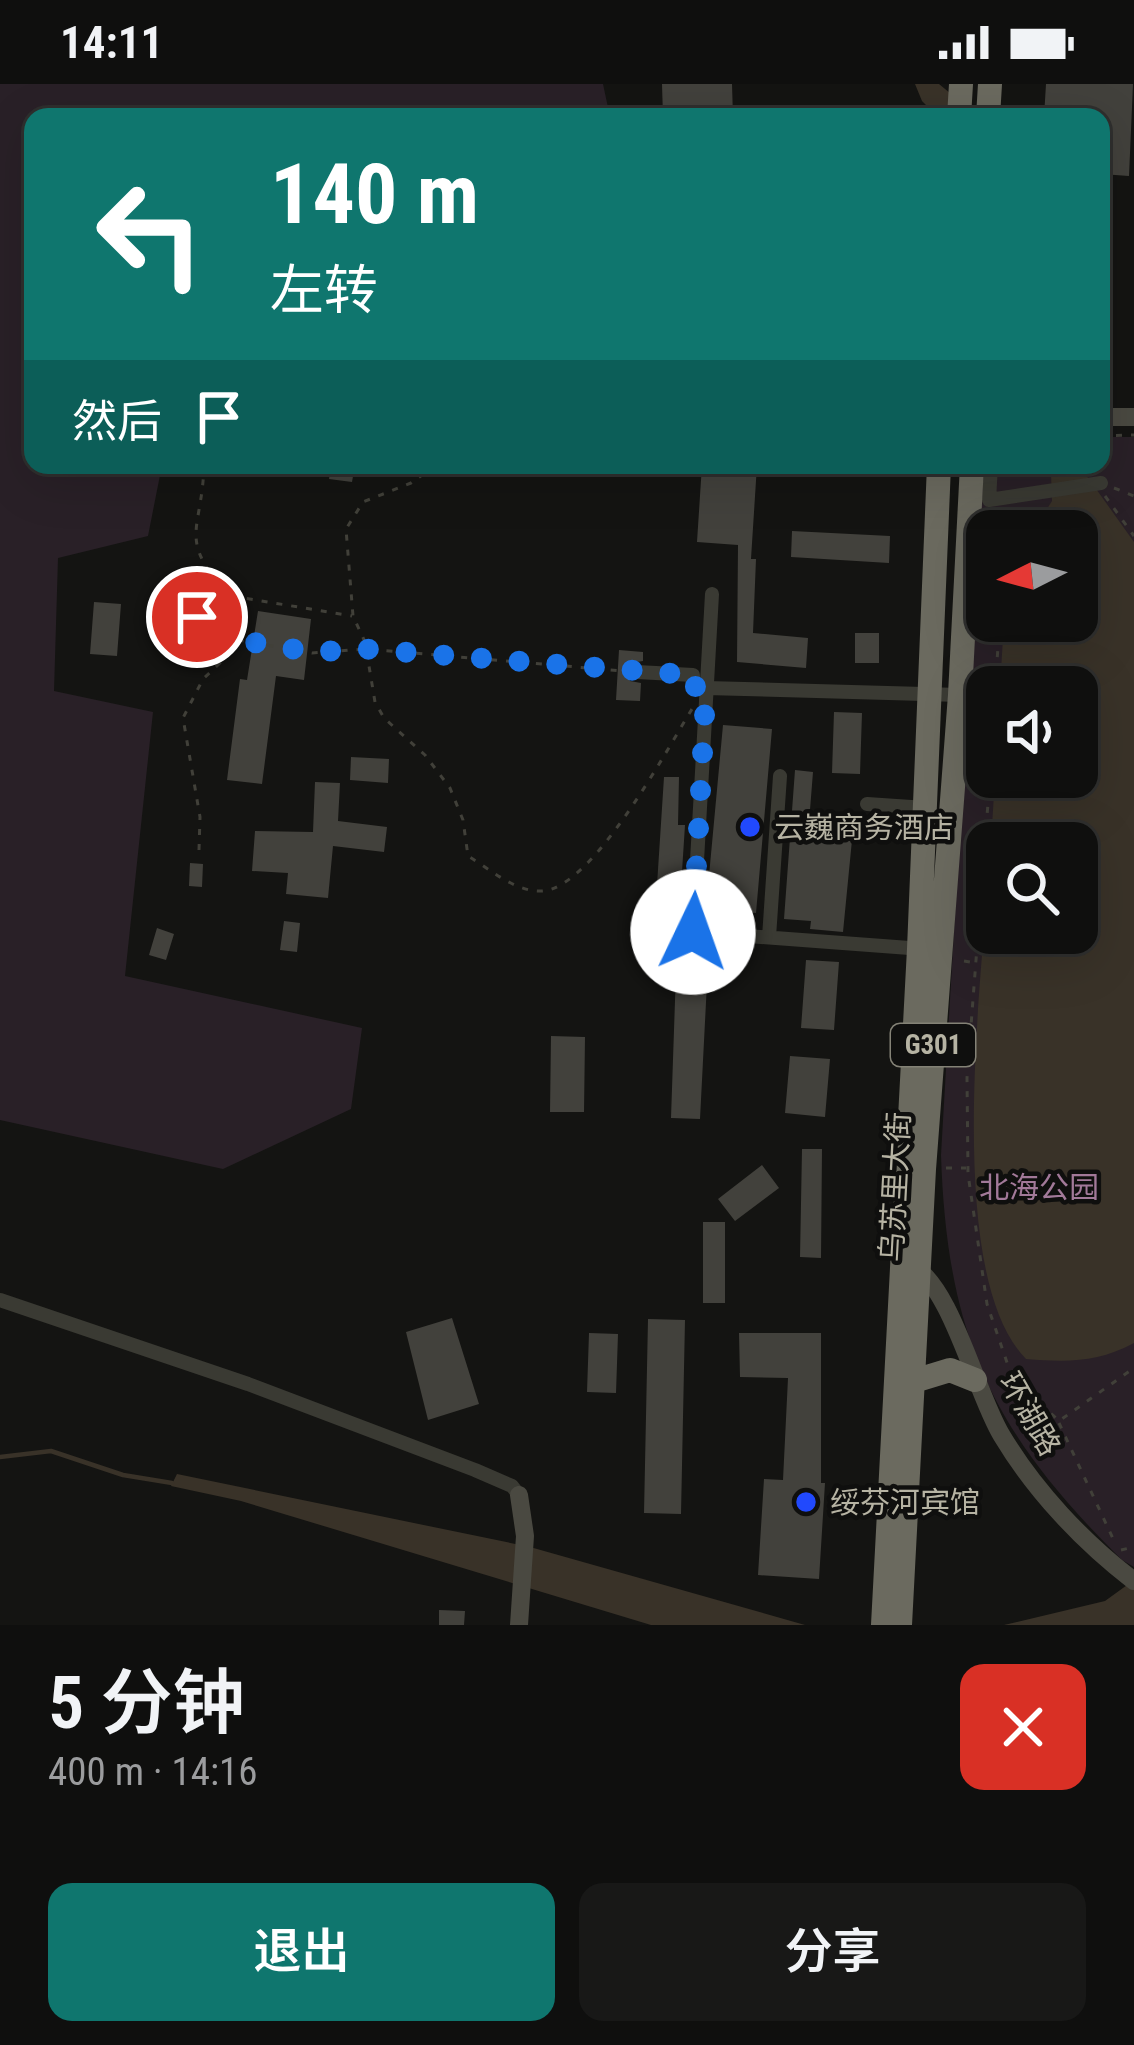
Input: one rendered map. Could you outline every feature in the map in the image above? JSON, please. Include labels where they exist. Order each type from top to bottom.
[{"type":"highway","name":"乌苏里大街","points":[[900,1625],[914,1382],[911,1265],[924,1169],[930,950],[926,808],[939,474]]},
{"type":"highway","name":"乌苏里大街","points":[[883,1625],[930,950],[960,695],[972,474]]},
{"type":"highway","points":[[914,1382],[950,1370],[975,1380]]},
{"type":"main road","name":"环湖路","points":[[911,1265],[941,1294],[988,1408],[1033,1481],[1072,1526],[1129,1577]]},
{"type":"main road","points":[[519,1495],[525,1536],[519,1625]]},
{"type":"street","points":[[990,474],[989,500],[1101,483]]},
{"type":"street","points":[[712,594],[693,932],[930,950]]},
{"type":"street","points":[[637,673],[693,675],[692,686],[706,688],[960,695]]},
{"type":"street","points":[[769,938],[780,776]]},
{"type":"street","points":[[867,804],[926,808]]},
{"type":"street","points":[[0,1300],[248,1384],[475,1470],[512,1486],[519,1495]]},
{"type":"path","points":[[203,474],[193,537],[208,572],[230,597],[352,616]]},
{"type":"path","points":[[424,474],[363,502],[346,529],[352,616],[366,649],[375,702],[450,788],[463,820],[468,856],[515,885],[540,891],[564,885],[626,818],[706,688]]},
{"type":"path","points":[[1101,483],[1134,496]]},
{"type":"path","points":[[1101,483],[1134,536]]},
{"type":"path","points":[[1033,510],[1044,491]]},
{"type":"path","points":[[199,850],[200,818],[183,718],[203,679],[220,663],[230,597]]},
{"type":"path","points":[[160,614],[197,617],[197,633],[195,649],[157,645],[160,614]]},
{"type":"path","points":[[197,633],[312,652],[366,649],[637,673]]},
{"type":"path","points":[[989,798],[968,1078],[968,1168],[987,1304],[1012,1377],[1059,1421],[1119,1551],[1134,1547]]},
{"type":"path","points":[[964,961],[977,964]]},
{"type":"path","points":[[924,1169],[968,1168]]},
{"type":"path","points":[[1059,1421],[1134,1368]]},
{"type":"path","points":[[988,1408],[1025,1389]]},
{"type":"green space","points":[[0,84],[603,84],[608,108],[24,108],[24,474],[160,474],[148,536],[58,558],[54,691],[153,712],[125,976],[362,1028],[351,1109],[223,1169],[0,1120]]},
{"type":"green space","name":"北海公园","points":[[1110,437],[1134,437],[1134,1567],[1077,1514],[1010,1424],[967,1330],[945,1220],[941,1155],[966,724],[966,798],[1098,798],[1098,666],[969,666],[971,642],[1098,642],[1098,510],[978,510],[980,474],[1110,474]]},
{"type":"shaded area","points":[[915,84],[939,84],[968,108],[929,108]]},
{"type":"shaded area","points":[[1051,474],[1085,474],[1134,542],[1134,1343],[1094,1358],[1068,1361],[1026,1359],[1001,1321],[985,1268],[974,1137],[983,954],[1098,954],[1098,822],[992,822],[994,798],[1098,798],[1098,666],[1001,666],[1003,642],[1098,642],[1098,510],[1046,510],[1052,501]]},
{"type":"shaded area","points":[[177,1474],[530,1547],[805,1625],[651,1625],[241,1501],[171,1486]]},
{"type":"shaded area","points":[[1134,1580],[1134,1625],[1004,1625],[1105,1601]]},
{"type":"building","points":[[662,84],[732,84],[733,108],[663,108]]},
{"type":"building","points":[[1046,84],[1133,84],[1129,176],[1110,175],[1110,108],[1045,108]]},
{"type":"building","points":[[330,474],[353,474],[352,482],[329,479]]},
{"type":"building","points":[[701,474],[756,474],[753,633],[808,638],[806,668],[737,662],[738,545],[697,542]]},
{"type":"building","points":[[792,531],[890,536],[889,563],[791,557]]},
{"type":"building","points":[[94,602],[121,604],[117,656],[90,654]]},
{"type":"building","points":[[258,611],[311,619],[304,680],[276,676],[262,784],[227,780],[240,679],[247,680]]},
{"type":"building","points":[[855,633],[879,633],[879,663],[855,663]]},
{"type":"building","points":[[619,650],[643,652],[643,661],[631,663],[626,670],[630,681],[641,683],[640,701],[616,700]]},
{"type":"building","points":[[834,712],[862,713],[860,774],[832,773]]},
{"type":"building","points":[[723,725],[772,729],[756,913],[706,908]]},
{"type":"building","points":[[351,757],[389,759],[388,783],[350,780]]},
{"type":"building","points":[[795,770],[813,772],[808,835],[852,840],[843,932],[810,929],[811,921],[784,919]]},
{"type":"building","points":[[664,777],[679,777],[678,825],[685,825],[681,887],[657,885]]},
{"type":"building","points":[[315,782],[340,783],[338,821],[387,827],[384,852],[333,846],[328,898],[286,894],[288,873],[252,871],[255,831],[313,832]]},
{"type":"building","points":[[190,863],[203,864],[202,887],[189,886]]},
{"type":"building","points":[[284,921],[300,923],[297,952],[280,950]]},
{"type":"building","points":[[157,928],[174,934],[166,960],[149,955]]},
{"type":"building","points":[[677,942],[709,944],[700,1119],[671,1118]]},
{"type":"building","points":[[806,960],[839,962],[834,1030],[801,1028]]},
{"type":"building","points":[[551,1036],[585,1037],[584,1112],[550,1112]]},
{"type":"building","points":[[790,1056],[830,1059],[825,1117],[785,1113]]},
{"type":"building","points":[[802,1149],[822,1149],[821,1258],[800,1257]]},
{"type":"building","points":[[762,1165],[779,1188],[735,1221],[718,1199]]},
{"type":"building","points":[[703,1222],[725,1222],[725,1303],[703,1303]]},
{"type":"building","points":[[452,1318],[479,1404],[428,1420],[406,1332]]},
{"type":"building","points":[[648,1319],[685,1320],[681,1514],[644,1513]]},
{"type":"building","points":[[589,1333],[618,1334],[616,1393],[587,1392]]},
{"type":"building","points":[[739,1333],[821,1333],[821,1483],[825,1483],[819,1579],[758,1575],[764,1479],[783,1480],[788,1378],[740,1377]]},
{"type":"building","points":[[439,1610],[465,1611],[464,1625],[439,1625]]},
{"type":"waterway","points":[[0,1457],[51,1451],[123,1475],[172,1483]]},
{"type":"place","name":"云巍商务酒店","points":[[750,827]]},
{"type":"place","name":"绥芬河宾馆","points":[[806,1502]]},
{"type":"route","points":[[197,617],[197,633],[312,652],[366,649],[693,675],[692,686],[706,688],[693,932]]}]
